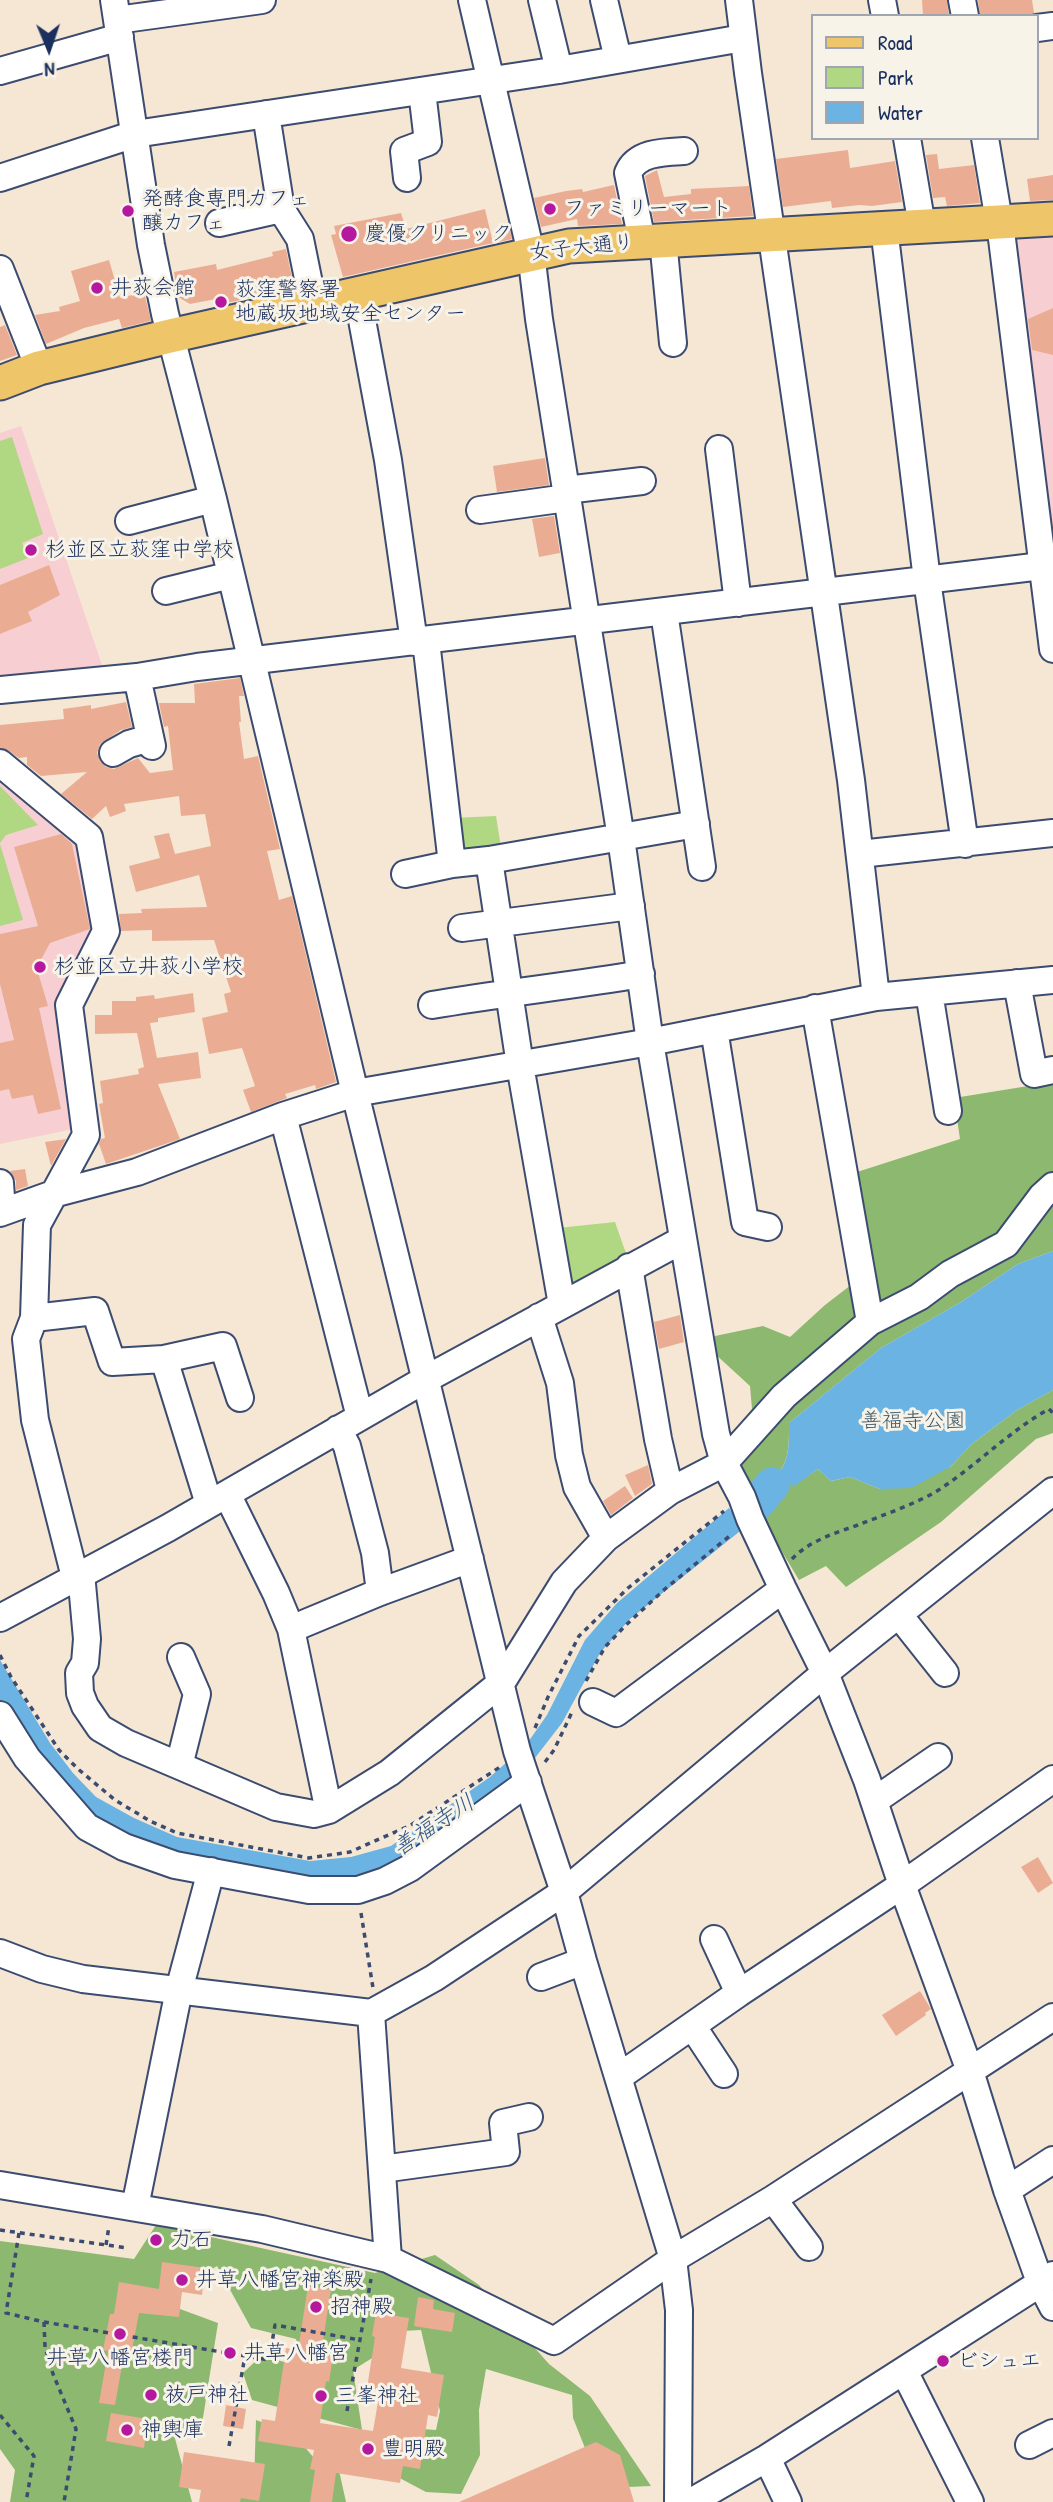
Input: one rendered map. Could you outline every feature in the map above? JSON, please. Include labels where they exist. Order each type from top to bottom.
[{"type":"main road","name":"女子大通り","points":[[0,383],[39,368],[170,335],[569,246],[1053,219]]},
{"type":"street","points":[[0,71],[117,19],[262,0]]},
{"type":"street","points":[[471,0],[531,253],[650,1042],[716,1434],[724,1463],[785,1577],[825,1674],[874,1801],[970,2071],[1007,2190],[1046,2278],[1053,2307]]},
{"type":"street","points":[[542,0],[559,70]]},
{"type":"street","points":[[604,0],[618,59]]},
{"type":"street","points":[[739,0],[860,854],[876,997]]},
{"type":"street","points":[[117,19],[151,245],[170,335],[213,499],[470,1559],[522,1766],[564,1892],[673,2259],[679,2310],[678,2502]]},
{"type":"street","points":[[0,178],[135,134],[559,70],[743,38]]},
{"type":"street","points":[[407,178],[404,151],[428,142],[422,91]]},
{"type":"street","points":[[266,114],[281,209],[299,239],[313,303]]},
{"type":"street","points":[[907,140],[922,226]]},
{"type":"street","points":[[985,140],[999,221],[1053,649]]},
{"type":"street","points":[[673,344],[653,241],[628,173],[632,163],[642,157],[684,151]]},
{"type":"street","points":[[219,223],[281,209]]},
{"type":"street","points":[[884,228],[927,580],[965,844]]},
{"type":"street","points":[[0,271],[39,368]]},
{"type":"street","points":[[357,293],[420,642],[453,864]]},
{"type":"street","points":[[719,449],[738,603]]},
{"type":"street","points":[[480,510],[642,481]]},
{"type":"street","points":[[129,521],[213,499]]},
{"type":"street","points":[[0,690],[137,677],[1042,566]]},
{"type":"street","points":[[166,592],[231,575]]},
{"type":"street","points":[[664,612],[702,867]]},
{"type":"street","points":[[113,754],[129,744],[151,742],[137,677]]},
{"type":"street","points":[[0,763],[89,837],[106,931],[69,1005],[86,1135],[37,1225],[34,1318],[26,1339],[35,1420],[78,1575],[87,1648],[85,1662],[79,1673],[80,1693],[85,1706],[100,1728],[125,1744],[275,1807],[314,1814],[329,1810],[389,1773],[502,1682],[564,1582],[606,1538],[670,1491],[724,1463],[785,1396],[870,1322],[919,1297],[950,1274],[1006,1244],[1042,1196],[1053,1186]]},
{"type":"street","points":[[405,874],[696,824]]},
{"type":"street","points":[[860,854],[1053,833]]},
{"type":"street","points":[[489,860],[520,1065],[569,1455],[577,1487],[606,1538]]},
{"type":"street","points":[[462,928],[631,906]]},
{"type":"street","points":[[432,1004],[641,974]]},
{"type":"street","points":[[0,1183],[1,1212],[53,1194],[137,1172],[283,1116],[355,1093],[650,1042],[876,997],[1053,980]]},
{"type":"street","points":[[1017,983],[1034,1074],[1053,1070]]},
{"type":"street","points":[[929,992],[948,1111]]},
{"type":"street","points":[[816,1008],[870,1322]]},
{"type":"street","points":[[714,1029],[745,1222],[768,1227]]},
{"type":"street","points":[[283,1116],[349,1423],[347,1446],[375,1553],[380,1592]]},
{"type":"street","points":[[0,1618],[218,1499],[426,1379],[682,1240]]},
{"type":"street","points":[[629,1267],[658,1439],[670,1491]]},
{"type":"street","points":[[34,1318],[95,1311],[112,1362],[164,1359],[223,1346],[240,1398]]},
{"type":"street","points":[[164,1359],[218,1499],[276,1592],[291,1629],[326,1797]]},
{"type":"street","points":[[0,1953],[42,1969],[83,1979],[372,2013],[434,1978],[564,1892],[825,1674],[1053,1492]]},
{"type":"street","points":[[291,1629],[470,1559]]},
{"type":"street","points":[[584,1697],[616,1713],[785,1577]]},
{"type":"street","points":[[898,1615],[945,1673]]},
{"type":"street","points":[[175,1764],[182,1754],[197,1694],[181,1657]]},
{"type":"street","points":[[0,1714],[27,1758],[87,1828],[124,1847],[175,1865],[309,1890],[358,1890],[385,1881],[410,1868],[522,1766]]},
{"type":"street","points":[[874,1801],[938,1757]]},
{"type":"street","points":[[620,2076],[1053,1779]]},
{"type":"street","points":[[135,2207],[179,1990],[211,1871]]},
{"type":"street","points":[[714,1939],[739,1993]]},
{"type":"street","points":[[541,1977],[583,1961]]},
{"type":"street","points":[[372,2013],[382,2169],[381,2258]]},
{"type":"street","points":[[0,2185],[262,2229],[381,2258],[554,2342],[673,2259],[773,2199],[1053,2017]]},
{"type":"street","points":[[693,2026],[724,2074]]},
{"type":"street","points":[[382,2169],[506,2152],[502,2123],[529,2117]]},
{"type":"street","points":[[1007,2190],[1053,2160]]},
{"type":"street","points":[[773,2199],[809,2247]]},
{"type":"street","points":[[691,2502],[767,2458],[1046,2278]]},
{"type":"street","points":[[904,2371],[970,2502]]},
{"type":"street","points":[[1029,2445],[1053,2433]]},
{"type":"street","points":[[767,2458],[788,2502]]},
{"type":"path","points":[[785,1577],[799,1551],[825,1536],[935,1492],[1023,1424],[1052,1410]]},
{"type":"path","points":[[522,1766],[554,1751],[584,1697],[605,1647],[665,1589],[720,1546],[746,1508]]},
{"type":"path","points":[[522,1766],[548,1697],[579,1636],[628,1588],[746,1508]]},
{"type":"path","points":[[358,1890],[373,1990],[372,2013]]},
{"type":"path","points":[[0,2230],[128,2248]]},
{"type":"path","points":[[19,2232],[6,2313],[44,2322],[269,2360],[275,2325],[360,2340]]},
{"type":"path","points":[[347,2411],[360,2340],[381,2258]]},
{"type":"path","points":[[0,2286],[9,2287]]},
{"type":"path","points":[[44,2322],[45,2347],[76,2430],[64,2502]]},
{"type":"path","points":[[229,2446],[245,2356]]},
{"type":"path","points":[[0,2415],[34,2456],[26,2502]]},
{"type":"shaded area","points":[[1053,234],[1053,575],[1012,236]]},
{"type":"shaded area","name":"杉並区立荻窪中学校","points":[[21,426],[103,668],[0,681],[0,433]]},
{"type":"shaded area","name":"杉並区立井荻小学校","points":[[0,774],[81,842],[98,930],[60,1004],[79,1128],[0,1144]]},
{"type":"green space","points":[[12,437],[43,534],[22,543],[28,558],[0,569],[0,441]]},
{"type":"green space","points":[[0,786],[38,825],[6,835],[0,843]]},
{"type":"green space","points":[[496,816],[502,854],[458,857],[453,818]]},
{"type":"green space","points":[[0,844],[23,920],[0,926]]},
{"type":"green space","points":[[1053,1082],[1053,1251],[1018,1264],[961,1302],[881,1348],[789,1423],[785,1463],[769,1482],[786,1479],[793,1486],[818,1469],[831,1481],[850,1477],[880,1489],[950,1467],[973,1443],[1017,1410],[1053,1390],[1053,1433],[1036,1439],[941,1522],[846,1587],[826,1566],[799,1580],[738,1478],[729,1439],[752,1409],[750,1386],[714,1353],[715,1336],[763,1326],[790,1337],[825,1305],[873,1268],[857,1172],[960,1139],[954,1098]]},
{"type":"green space","points":[[615,1222],[628,1259],[568,1292],[558,1228]]},
{"type":"green space","name":"井草八幡宮","points":[[156,2225],[375,2273],[435,2255],[479,2285],[549,2364],[590,2396],[651,2486],[628,2487],[589,2458],[573,2418],[572,2395],[486,2369],[479,2410],[480,2455],[461,2494],[426,2492],[392,2474],[408,2428],[436,2430],[440,2411],[421,2330],[402,2331],[385,2350],[353,2370],[362,2430],[252,2400],[243,2373],[261,2356],[304,2367],[296,2339],[251,2328],[217,2266],[177,2290],[180,2309],[218,2323],[202,2424],[173,2431],[192,2502],[10,2502],[15,2470],[0,2449],[0,2241],[134,2259]]},
{"type":"green space","points":[[256,2420],[294,2434],[314,2458],[336,2457],[346,2502],[237,2502],[254,2484]]},
{"type":"water","points":[[1053,1251],[1053,1390],[1017,1410],[973,1443],[950,1467],[911,1488],[880,1489],[850,1477],[831,1481],[818,1469],[793,1487],[786,1479],[774,1487],[769,1482],[785,1463],[789,1423],[881,1348],[961,1302],[1018,1264]]},
{"type":"water","points":[[729,1508],[744,1528],[630,1619],[600,1653],[562,1723],[511,1789],[403,1864],[355,1880],[310,1883],[166,1856],[85,1819],[0,1704],[0,1660],[50,1743],[96,1797],[177,1837],[310,1861],[351,1857],[391,1846],[490,1777],[526,1745],[547,1715],[585,1640],[617,1603]]},
{"type":"building","points":[[922,0],[947,0],[949,14],[923,14]]},
{"type":"building","points":[[978,0],[1032,0],[1034,13],[1032,14],[980,14]]},
{"type":"building","points":[[848,150],[850,168],[895,161],[902,202],[832,208],[831,201],[783,207],[776,159]]},
{"type":"building","points":[[937,154],[939,169],[974,165],[980,203],[947,206],[945,197],[933,198],[926,155]]},
{"type":"building","points":[[657,170],[664,197],[691,194],[691,189],[749,186],[753,216],[654,222],[645,176]]},
{"type":"building","points":[[1053,175],[1053,200],[1030,201],[1027,179]]},
{"type":"building","points":[[614,185],[622,224],[578,226],[577,219],[541,227],[534,198]]},
{"type":"building","points":[[485,209],[493,243],[343,277],[331,235],[336,234],[334,226],[401,213],[406,229]]},
{"type":"building","points":[[509,227],[512,239],[496,243],[493,231]]},
{"type":"building","points":[[286,249],[294,288],[218,305],[216,299],[190,304],[178,297],[174,272],[216,264],[217,270],[273,256],[272,252]]},
{"type":"building","points":[[109,260],[120,298],[144,292],[151,321],[122,328],[119,319],[84,328],[46,344],[35,315],[60,311],[59,307],[80,301],[71,271]]},
{"type":"building","points":[[1053,308],[1053,355],[1032,350],[1028,319]]},
{"type":"building","points":[[5,325],[17,355],[0,361],[0,327]]},
{"type":"building","points":[[545,458],[549,485],[497,492],[493,466]]},
{"type":"building","points":[[554,516],[560,553],[539,557],[532,519]]},
{"type":"building","points":[[49,565],[60,595],[28,612],[32,621],[0,634],[0,585]]},
{"type":"building","points":[[240,678],[244,696],[239,696],[239,722],[244,759],[258,756],[280,849],[267,851],[279,900],[292,896],[336,1082],[316,1089],[315,1085],[285,1094],[287,1098],[251,1112],[243,1090],[255,1086],[242,1048],[209,1054],[202,1018],[228,1012],[224,994],[231,992],[214,940],[152,941],[152,930],[121,931],[119,914],[142,913],[141,909],[207,907],[199,875],[136,892],[129,866],[160,858],[154,836],[169,833],[175,854],[211,846],[205,814],[181,816],[179,796],[124,804],[126,811],[110,817],[106,806],[92,819],[61,794],[87,772],[41,776],[27,765],[27,757],[19,758],[0,748],[0,725],[64,719],[63,709],[91,705],[91,709],[126,702],[132,727],[121,730],[100,744],[97,753],[100,761],[106,767],[114,769],[138,758],[150,773],[173,770],[168,726],[164,727],[159,703],[195,703],[194,684]]},
{"type":"building","points":[[61,834],[72,844],[90,929],[50,943],[42,958],[35,962],[48,1006],[39,1008],[61,1109],[38,1114],[33,1095],[12,1099],[9,1089],[0,1091],[0,1043],[14,1040],[0,984],[0,934],[38,926],[14,847]]},
{"type":"building","points":[[193,993],[195,1012],[158,1018],[158,1022],[150,1023],[157,1058],[198,1052],[201,1078],[158,1084],[180,1139],[106,1164],[99,1144],[101,1139],[105,1138],[99,1104],[103,1103],[100,1081],[139,1074],[138,1069],[144,1067],[137,1033],[95,1034],[95,1015],[112,1015],[112,1001],[136,1001],[136,997],[154,995],[155,999]]},
{"type":"building","points":[[66,1139],[51,1166],[45,1142]]},
{"type":"building","points":[[25,1169],[28,1186],[16,1190],[16,1181],[10,1171]]},
{"type":"building","points":[[680,1315],[684,1342],[659,1349],[654,1322]]},
{"type":"building","points":[[648,1465],[652,1484],[635,1496],[625,1475]]},
{"type":"building","points":[[625,1486],[633,1498],[611,1515],[603,1501]]},
{"type":"building","points":[[1038,1857],[1053,1883],[1038,1893],[1021,1867]]},
{"type":"building","points":[[920,1991],[931,2009],[896,2036],[882,2015]]},
{"type":"building","points":[[162,2262],[205,2268],[202,2295],[182,2292],[179,2317],[139,2313],[131,2355],[124,2354],[115,2405],[99,2403],[108,2351],[103,2350],[110,2314],[114,2314],[119,2282],[159,2289]]},
{"type":"building","points":[[308,2286],[331,2289],[321,2354],[333,2356],[329,2382],[326,2381],[320,2423],[373,2431],[380,2390],[367,2388],[376,2313],[409,2318],[401,2368],[444,2375],[437,2417],[428,2415],[420,2469],[403,2466],[400,2483],[336,2473],[332,2502],[310,2502],[315,2470],[310,2469],[314,2450],[258,2441],[262,2419],[275,2421],[286,2348],[298,2350]]},
{"type":"building","points":[[418,2297],[434,2300],[433,2309],[455,2313],[452,2332],[414,2326]]},
{"type":"building","points":[[226,2405],[246,2409],[243,2429],[223,2426]]},
{"type":"building","name":"神輿庫","points":[[111,2413],[148,2419],[144,2448],[106,2441]]},
{"type":"building","points":[[596,2442],[620,2455],[634,2502],[459,2502]]},
{"type":"building","points":[[184,2452],[265,2464],[259,2501],[241,2498],[240,2502],[199,2502],[201,2490],[179,2487]]},
{"type":"waterway","name":"善福寺川","points":[[756,1504],[772,1485]]},
{"type":"place","name":"ファミリーマート","points":[[550,209]]},
{"type":"place","name":"発酵食専門カフェ 醸カフェ","points":[[128,211]]},
{"type":"place","name":"慶優クリニック","points":[[349,234]]},
{"type":"place","name":"井荻会館","points":[[97,288]]},
{"type":"place","name":"荻窪警察署 地蔵坂地域安全センター","points":[[221,302]]},
{"type":"place","name":"杉並区立荻窪中学校","points":[[31,550]]},
{"type":"place","name":"杉並区立井荻小学校","points":[[40,967]]},
{"type":"place","name":"力石","points":[[156,2240]]},
{"type":"place","name":"井草八幡宮神楽殿","points":[[182,2280]]},
{"type":"place","name":"招神殿","points":[[316,2307]]},
{"type":"place","name":"井草八幡宮楼門","points":[[120,2334]]},
{"type":"place","name":"井草八幡宮","points":[[230,2353]]},
{"type":"place","name":"ビシュエ","points":[[943,2361]]},
{"type":"place","name":"鿆戸神社","points":[[151,2395]]},
{"type":"place","name":"三峯神社","points":[[321,2396]]},
{"type":"place","name":"神輿庫","points":[[127,2430]]},
{"type":"place","name":"豊明殿","points":[[368,2449]]},
{"type":"park label","name":"善福寺公園","points":[[913,1421]]}]
